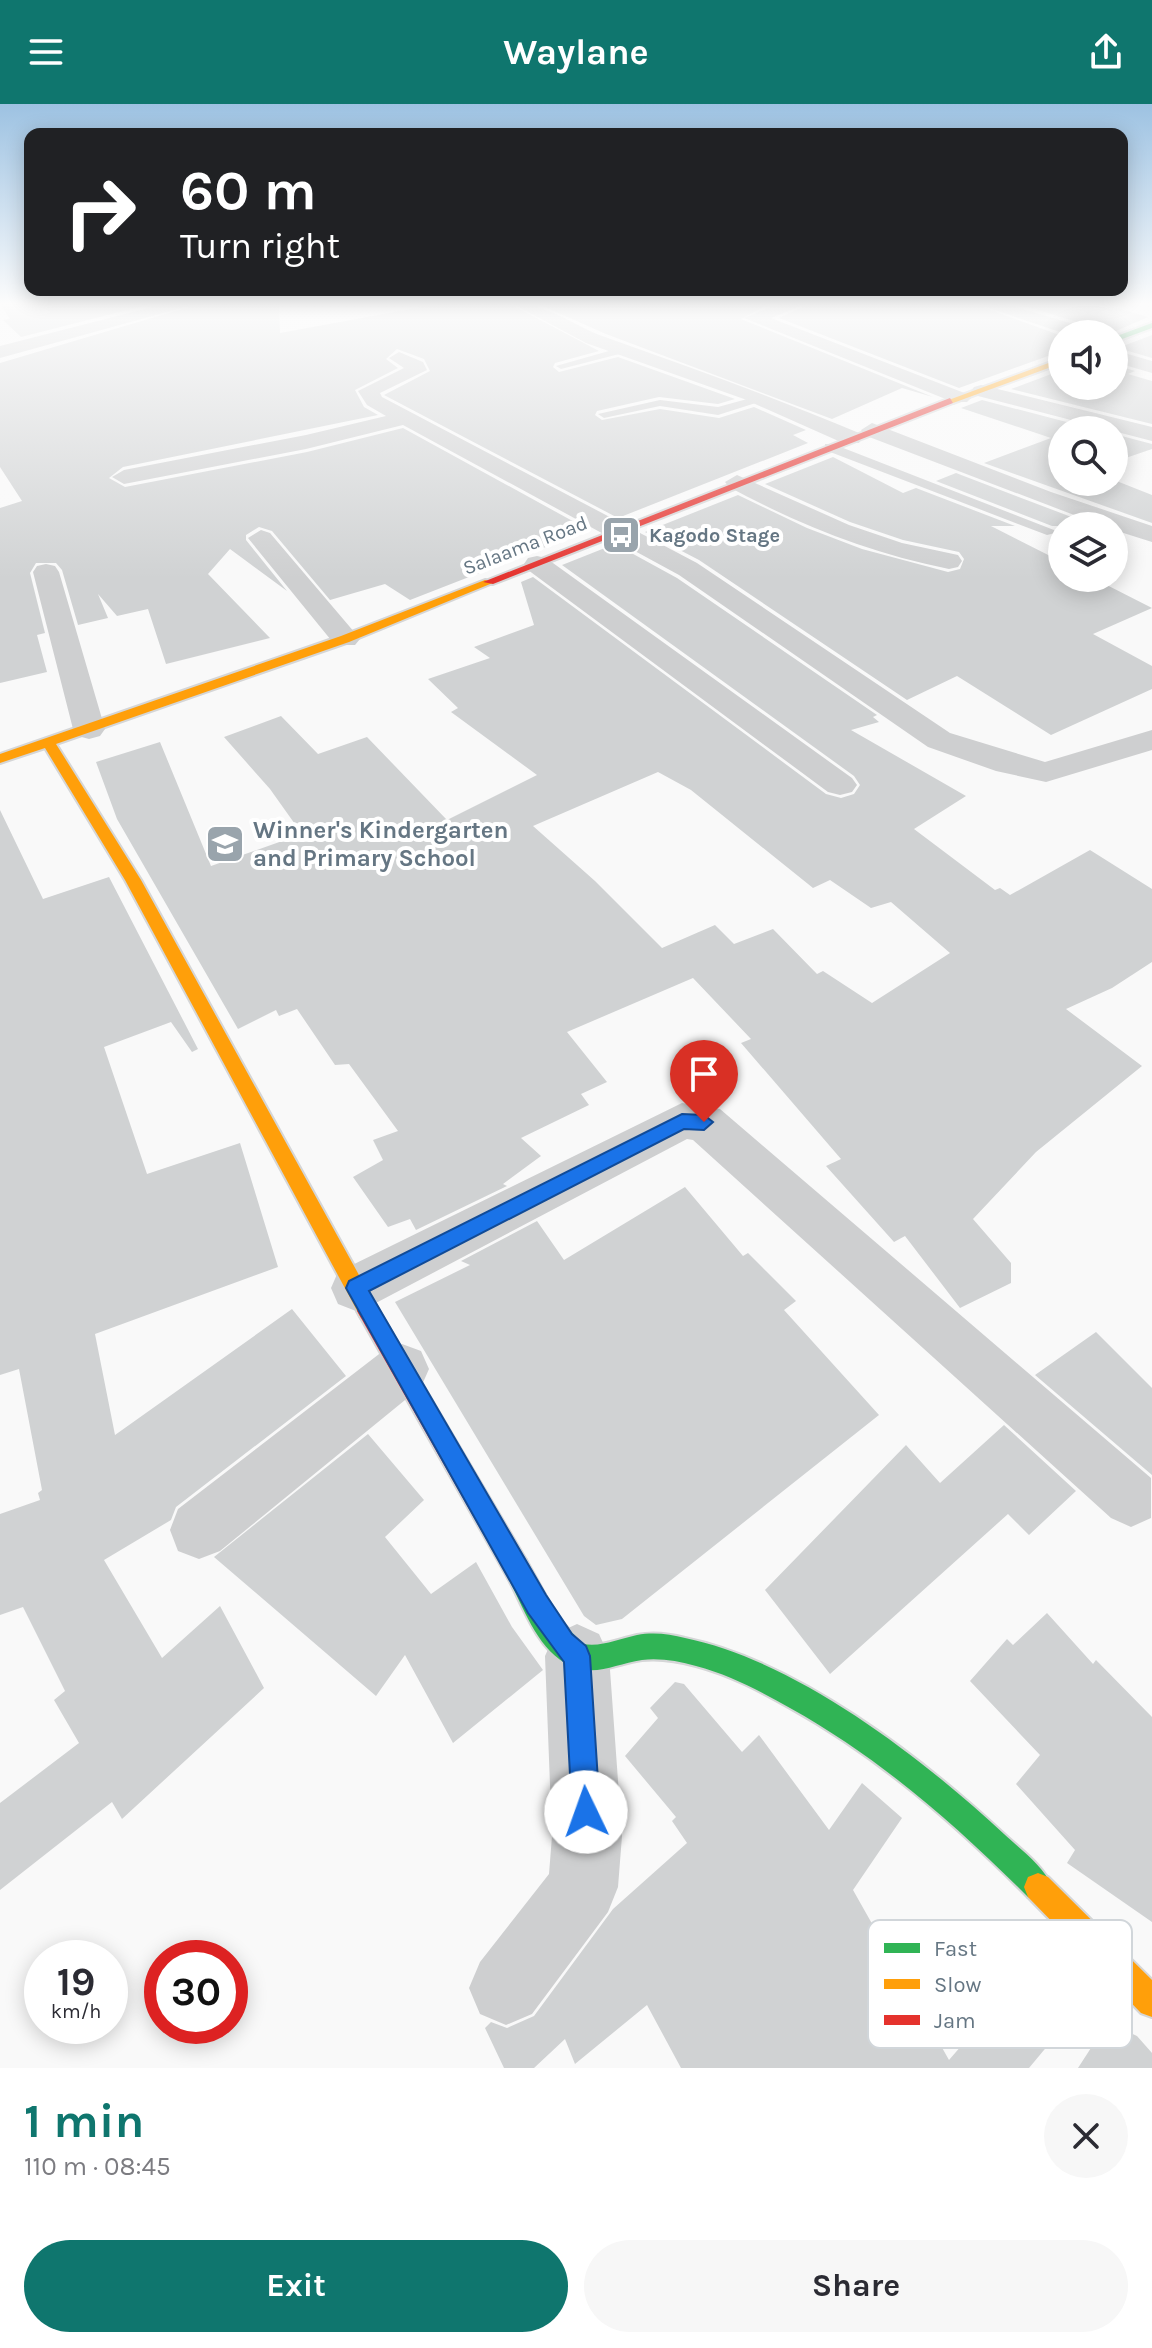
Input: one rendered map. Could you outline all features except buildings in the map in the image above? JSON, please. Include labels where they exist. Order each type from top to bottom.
[{"type":"main road","name":"Salaama Road","points":[[0,759],[345,639],[622,531],[737,482],[965,396]]},
{"type":"main road","points":[[49,743],[86,797],[180,964],[258,1116],[537,1604],[563,1644],[577,1656],[592,1659],[611,1657],[643,1647],[706,1653],[807,1702],[919,1773],[1069,1920]]},
{"type":"main road","points":[[1132,1982],[1152,2002]]},
{"type":"street","points":[[369,396],[374,401],[622,531],[741,603],[939,740],[1008,764],[1046,772],[1152,740]]},
{"type":"street","points":[[749,396],[1152,534]]},
{"type":"street","points":[[978,396],[1152,434]]},
{"type":"street","points":[[124,477],[306,442],[407,417]]},
{"type":"street","points":[[737,482],[838,532],[886,548],[949,561]]},
{"type":"street","points":[[261,538],[345,639]]},
{"type":"street","points":[[537,564],[840,785]]},
{"type":"street","points":[[46,572],[89,729]]},
{"type":"street","points":[[356,1288],[682,1121],[704,1122],[1131,1498]]},
{"type":"street","points":[[199,1530],[402,1369]]},
{"type":"street","points":[[506,1988],[583,1887],[587,1836],[577,1656]]},
{"type":"lane","points":[[604,414],[660,403],[718,411],[758,399]]},
{"type":"lane","points":[[829,447],[1048,530]]},
{"type":"traffic: fast","points":[[517,1569],[549,1627],[575,1654],[593,1659],[637,1648],[673,1648],[722,1661],[764,1679],[854,1731],[887,1754],[950,1804],[1038,1887]]},
{"type":"traffic: slow","points":[[950,401],[965,396]]},
{"type":"traffic: slow","points":[[0,759],[345,639],[489,582]]},
{"type":"traffic: slow","points":[[49,743],[133,880],[368,1311]]},
{"type":"traffic: slow","points":[[1038,1887],[1071,1920]]},
{"type":"traffic: slow","points":[[1132,1982],[1152,2002]]},
{"type":"traffic: jam","points":[[489,582],[950,401]]},
{"type":"traffic: jam","points":[[368,1311],[517,1569]]},
{"type":"place","name":"Kagodo Stage","points":[[621,535]]},
{"type":"place","name":"Winner's Kindergarten and Primary School","points":[[225,844]]},
{"type":"route","points":[[586,1812],[577,1656],[563,1644],[537,1604],[356,1288],[682,1121],[704,1122]]}]
